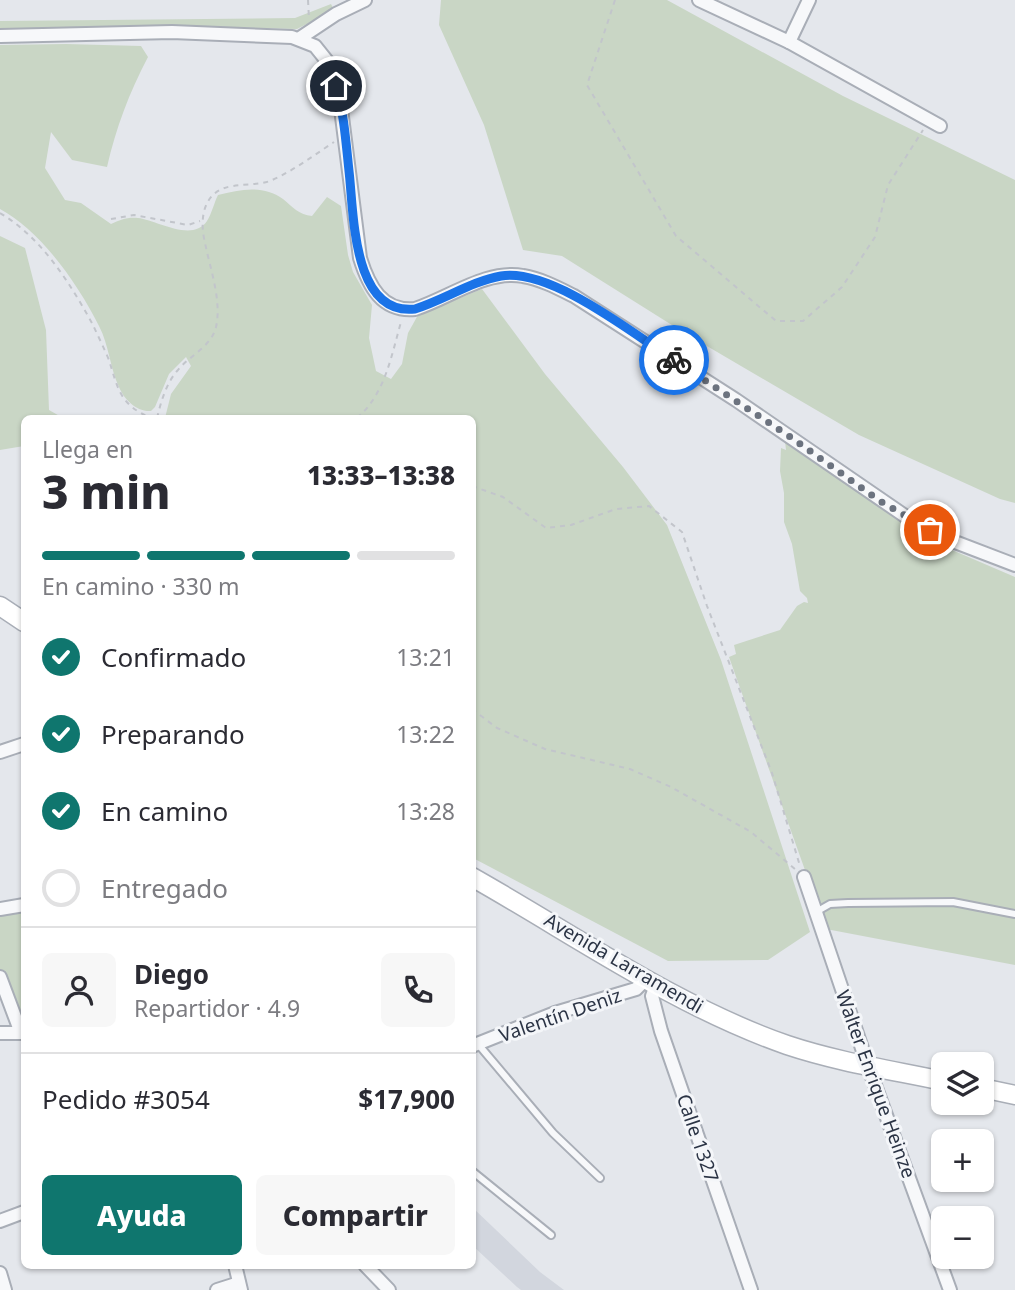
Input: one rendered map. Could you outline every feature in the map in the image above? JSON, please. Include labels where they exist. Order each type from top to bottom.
[{"type":"main road","points":[[0,607],[21,620]]},
{"type":"main road","name":"Avenida Larramendi","points":[[476,879],[651,982],[763,1036],[818,1054],[931,1078]]},
{"type":"main road","points":[[994,1091],[1015,1095]]},
{"type":"street","points":[[300,38],[336,14],[365,0]]},
{"type":"street","points":[[699,0],[789,42],[934,123]]},
{"type":"street","points":[[789,42],[809,0]]},
{"type":"street","points":[[0,36],[172,32],[300,38],[315,46],[327,61],[340,101],[355,232],[364,272],[379,298],[386,304],[404,310],[426,306],[490,278],[503,276],[524,276],[552,285],[574,296],[736,400],[905,516],[955,542],[1015,565]]},
{"type":"street","points":[[0,752],[21,745]]},
{"type":"street","name":"Walter Enrique Heinze","points":[[804,877],[868,1066],[950,1290]]},
{"type":"street","points":[[0,909],[21,906]]},
{"type":"street","points":[[0,977],[21,1028]]},
{"type":"street","name":"Valentín Deniz","points":[[476,1045],[555,1013],[651,982]]},
{"type":"street","name":"Calle 1327","points":[[651,982],[661,1031],[751,1290]]},
{"type":"street","points":[[0,1033],[21,1033]]},
{"type":"street","points":[[0,1221],[21,1213]]},
{"type":"street","points":[[217,1290],[240,1286],[235,1269]]},
{"type":"street","points":[[369,1269],[389,1290]]},
{"type":"street","points":[[0,1273],[5,1290]]},
{"type":"lane","points":[[816,912],[830,904],[953,902],[1015,914]]},
{"type":"lane","points":[[476,1046],[553,1133],[600,1178]]},
{"type":"lane","points":[[476,1174],[551,1235]]},
{"type":"path","points":[[308,0],[311,30]]},
{"type":"path","points":[[615,0],[587,85],[676,236],[776,321],[803,321],[842,287],[875,237],[888,185],[934,123]]},
{"type":"path","points":[[158,415],[161,400],[177,370],[213,337],[217,324],[215,289],[201,220],[212,194],[231,186],[265,183],[345,135]]},
{"type":"path","points":[[0,213],[27,233],[68,282],[100,340],[117,389],[130,407],[145,415]]},
{"type":"path","points":[[111,219],[134,215],[188,225],[201,220]]},
{"type":"path","points":[[360,415],[371,405],[385,379],[404,310]]},
{"type":"path","points":[[476,487],[503,497],[546,527],[572,525],[616,509],[649,506],[682,532],[707,606],[772,773],[804,877]]},
{"type":"path","points":[[476,712],[497,728],[545,748],[630,769],[671,788],[751,832],[804,877]]},
{"type":"shaded area","points":[[476,1211],[540,1272],[564,1290],[521,1290],[476,1249]]},
{"type":"green space","points":[[441,0],[667,0],[843,96],[1015,180],[1015,503],[1000,499],[859,435],[683,332],[562,256],[523,250],[484,125],[439,25]]},
{"type":"green space","points":[[331,4],[334,10],[297,29],[157,26],[0,29],[0,21],[295,18]]},
{"type":"green space","points":[[0,45],[141,46],[148,57],[124,111],[107,167],[72,160],[51,132],[45,168],[65,200],[81,203],[111,224],[138,218],[193,230],[207,221],[218,195],[244,190],[260,190],[276,195],[300,212],[312,216],[327,197],[341,206],[353,272],[372,305],[369,338],[376,371],[391,379],[402,364],[408,333],[418,315],[482,289],[545,374],[623,467],[667,525],[721,660],[810,932],[768,960],[668,961],[476,860],[476,415],[166,415],[171,394],[191,366],[186,357],[169,374],[151,411],[131,404],[121,392],[116,380],[99,326],[69,276],[30,231],[0,209]]},
{"type":"green space","points":[[0,236],[25,248],[46,330],[49,410],[58,415],[21,415],[21,446],[0,450]]},
{"type":"green space","points":[[785,441],[914,531],[1015,577],[1015,965],[826,929],[729,657],[736,654],[734,645],[780,630],[797,606],[808,603],[800,591],[792,544],[784,522],[784,493],[780,471],[781,448],[786,450]]},
{"type":"green space","points":[[21,906],[21,1026],[0,977],[0,909]]},
{"type":"way so far","points":[[674,360],[789,436],[880,501],[930,530]]},
{"type":"route","points":[[336,86],[347,149],[360,258],[369,282],[386,304],[404,310],[415,309],[490,278],[524,276],[574,296],[674,360]]}]
